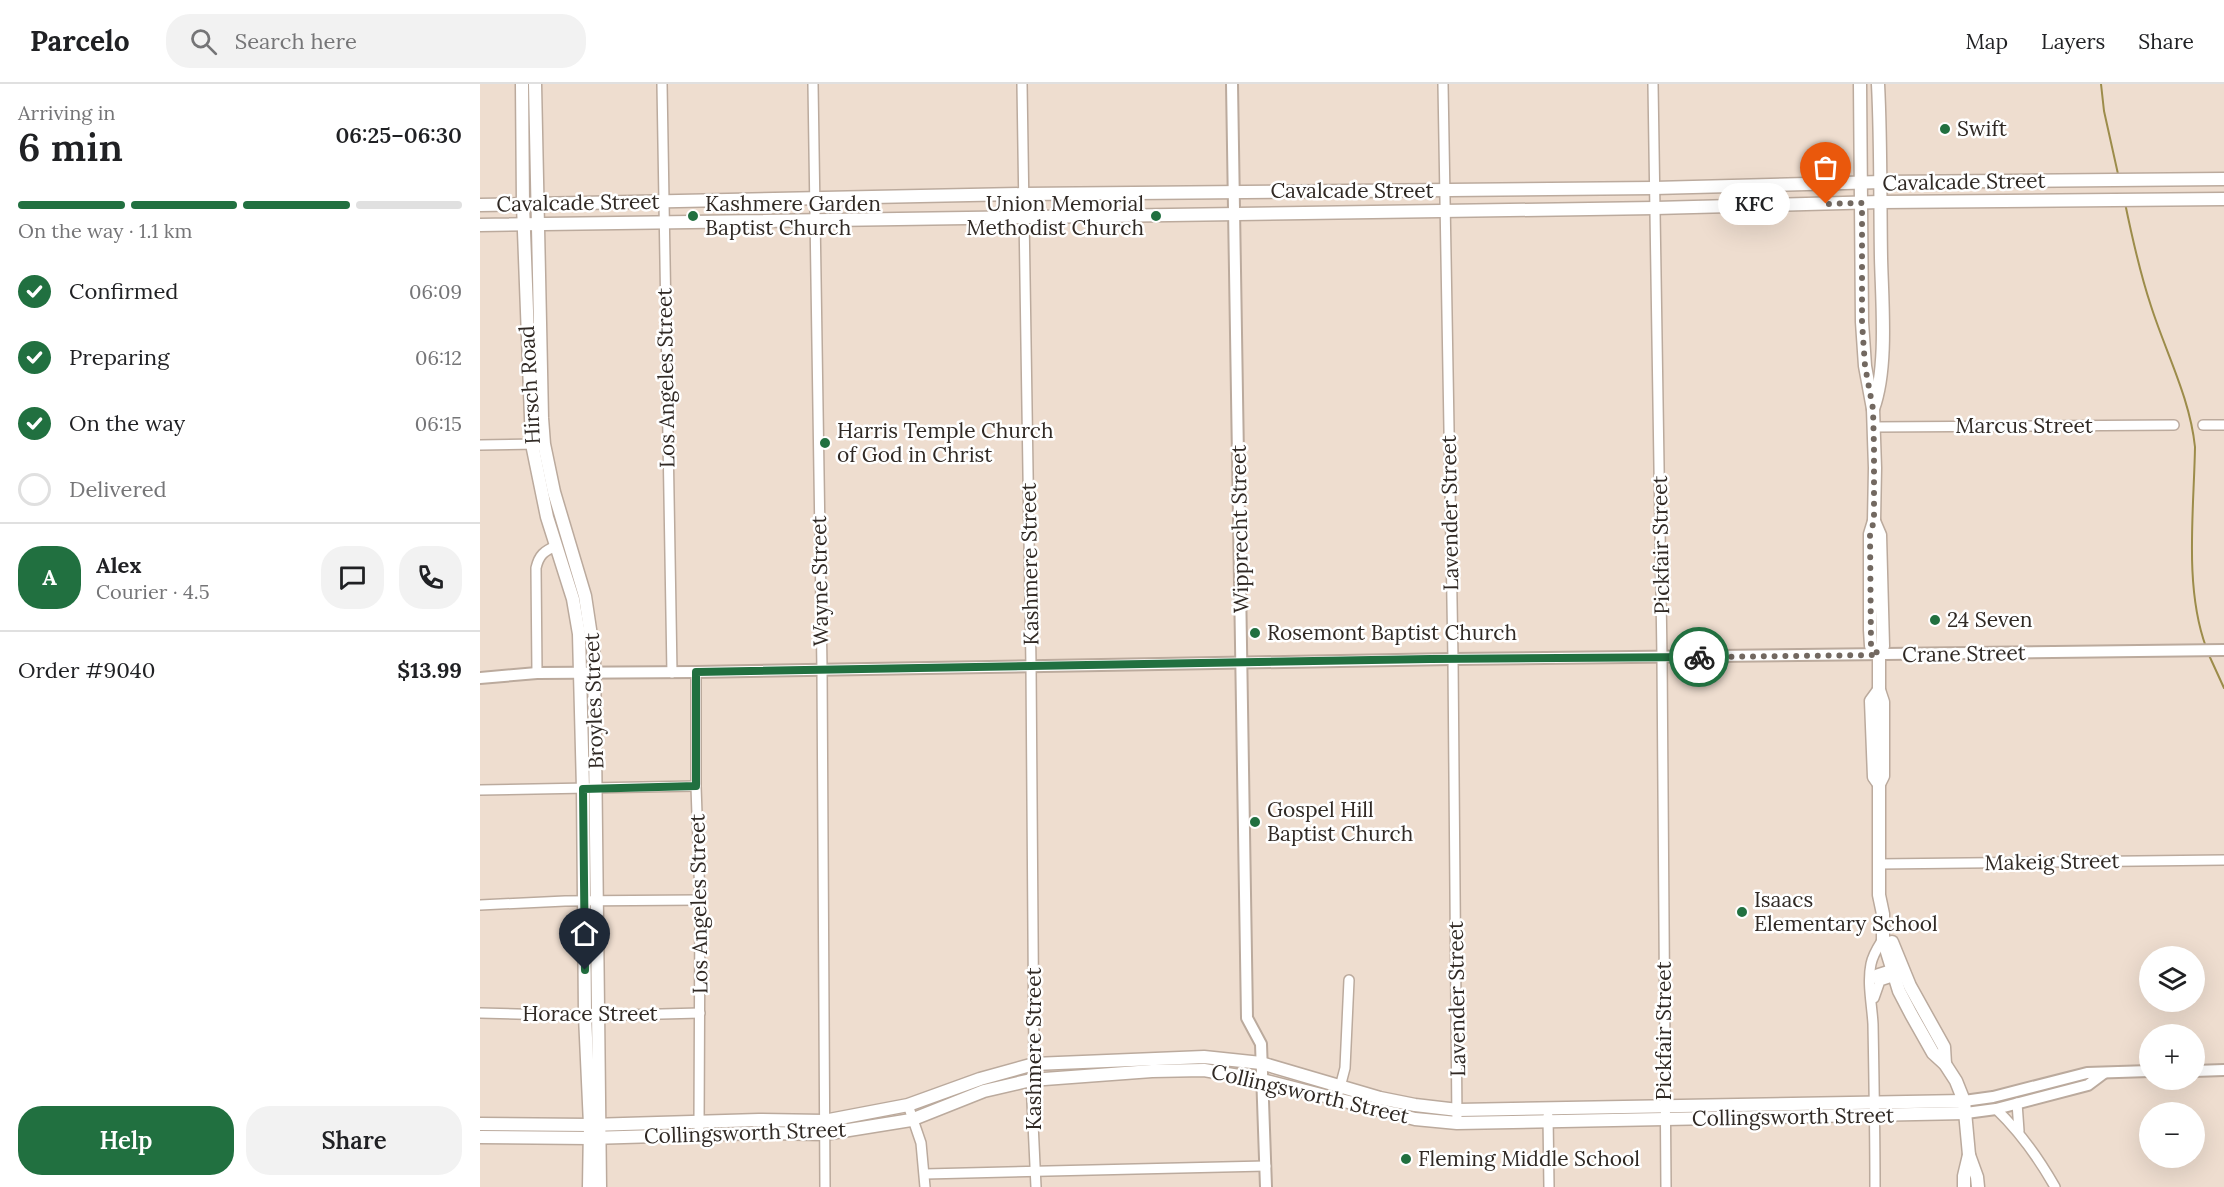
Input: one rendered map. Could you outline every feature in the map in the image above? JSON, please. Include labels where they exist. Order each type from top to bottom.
[{"type":"main road","name":"Hirsch Road","points":[[522,84],[523,205],[538,444],[542,495],[556,546]]},
{"type":"main road","name":"Hirsch Road","points":[[536,84],[538,444],[569,542]]},
{"type":"main road","points":[[1860,84],[1862,322],[1865,366],[1873,409],[1874,521],[1880,535],[1883,646],[1879,655],[1879,690],[1871,701],[1874,777],[1879,784],[1879,895],[1898,972]]},
{"type":"main road","points":[[1873,409],[1879,391],[1882,325],[1882,183],[1878,84]]},
{"type":"main road","points":[[2185,179],[2186,199]]},
{"type":"main road","name":"Cavalcade Street","points":[[480,205],[1023,194],[1444,191],[2224,179]]},
{"type":"main road","points":[[2035,182],[2036,201]]},
{"type":"main road","points":[[1549,189],[1549,208]]},
{"type":"main road","points":[[1338,212],[1339,191]]},
{"type":"main road","points":[[1128,193],[1128,215]]},
{"type":"main road","points":[[916,196],[917,219]]},
{"type":"main road","name":"Cavalcade Street","points":[[480,225],[1655,208],[1881,202],[2224,199]]},
{"type":"main road","points":[[1862,322],[1882,325]]},
{"type":"main road","name":"Broyles Street","points":[[569,542],[589,612],[594,673],[597,788],[585,1016],[600,1187]]},
{"type":"main road","name":"Broyles Street","points":[[556,546],[577,614],[583,789],[599,1016],[595,1132],[589,1187]]},
{"type":"main road","points":[[1884,921],[1883,939],[1898,972],[1944,1047],[1945,1064],[1956,1081],[1965,1107],[1969,1155],[1978,1187]]},
{"type":"main road","name":"Collingsworth Street","points":[[480,1137],[595,1132],[699,1122],[824,1121],[908,1105],[980,1078],[1034,1064],[1204,1057],[1261,1063],[1415,1119],[1457,1123],[1876,1116],[1965,1107]]},
{"type":"main road","name":"Collingsworth Street","points":[[480,1124],[595,1132],[698,1135],[824,1134],[911,1120],[984,1091],[1031,1080],[1152,1071],[1204,1070],[1458,1110],[1875,1103],[1965,1107]]},
{"type":"main road","points":[[1964,1187],[1969,1155]]},
{"type":"street","name":"Los Angeles Street","points":[[662,84],[672,673]]},
{"type":"street","name":"Wayne Street","points":[[813,84],[822,669],[825,1187]]},
{"type":"street","name":"Kashmere Street","points":[[1022,84],[1031,666],[1034,1064],[1031,1080],[1036,1187]]},
{"type":"street","name":"Wipprecht Street","points":[[1232,84],[1247,1018],[1261,1044],[1266,1187]]},
{"type":"street","name":"Lavender Street","points":[[1443,84],[1453,659],[1457,1123]]},
{"type":"street","name":"Pickfair Street","points":[[1653,84],[1662,657],[1666,1187]]},
{"type":"street","name":"Marcus Street","points":[[1874,427],[2174,425]]},
{"type":"street","points":[[2203,425],[2224,425]]},
{"type":"street","points":[[480,445],[538,444]]},
{"type":"street","points":[[537,673],[536,568],[538,558],[545,550],[556,546]]},
{"type":"street","name":"Crane Street","points":[[480,678],[537,673],[672,673],[1453,659],[2218,650]]},
{"type":"street","name":"Los Angeles Street","points":[[696,672],[696,786],[700,900],[698,1135]]},
{"type":"street","points":[[480,790],[696,786]]},
{"type":"street","name":"Makeig Street","points":[[1879,864],[2224,860]]},
{"type":"street","points":[[480,905],[700,900]]},
{"type":"street","points":[[1875,1187],[1876,1116],[1870,965],[1883,939]]},
{"type":"street","points":[[1870,981],[1877,974],[1898,972]]},
{"type":"street","points":[[1872,1006],[1875,990],[1880,981],[1898,972]]},
{"type":"street","points":[[1339,1093],[1345,1068],[1349,980]]},
{"type":"street","name":"Horace Street","points":[[480,1013],[599,1016],[700,1013]]},
{"type":"street","points":[[2205,1071],[2224,1070]]},
{"type":"street","name":"Collingsworth Street","points":[[1965,1107],[1993,1097],[2087,1073],[2139,1071]]},
{"type":"street","name":"Collingsworth Street","points":[[1965,1107],[1996,1109],[2088,1085],[2104,1073]]},
{"type":"street","points":[[2017,1103],[2019,1131]]},
{"type":"street","points":[[908,1105],[911,1120],[921,1143],[925,1187]]},
{"type":"street","points":[[1548,1108],[1549,1187]]},
{"type":"street","points":[[1996,1109],[2019,1131],[2039,1158],[2055,1187]]},
{"type":"street","points":[[925,1174],[1266,1166]]},
{"type":"waterway","points":[[2101,84],[2104,111],[2118,174]]},
{"type":"waterway","points":[[2125,203],[2147,293],[2183,393],[2192,429],[2195,447],[2192,522],[2193,574],[2199,624],[2206,647]]},
{"type":"waterway","points":[[2208,653],[2224,688]]},
{"type":"way so far","points":[[1699,657],[1879,655],[1871,646],[1870,534],[1874,521],[1875,468],[1873,409],[1865,366],[1862,322],[1862,203],[1826,204]]},
{"type":"place","name":"Swift","points":[[1945,129]]},
{"type":"place","name":"KFC","points":[[1826,204]]},
{"type":"place","name":"Kashmere Garden Baptist Church","points":[[693,216]]},
{"type":"place","name":"Union Memorial Methodist Church","points":[[1156,216]]},
{"type":"place","name":"Harris Temple Church of God in Christ","points":[[825,443]]},
{"type":"place","name":"24 Seven","points":[[1935,620]]},
{"type":"place","name":"Rosemont Baptist Church","points":[[1255,633]]},
{"type":"place","name":"Gospel Hill Baptist Church","points":[[1255,822]]},
{"type":"place","name":"Isaacs Elementary School","points":[[1742,912]]},
{"type":"place","name":"Fleming Middle School","points":[[1406,1159]]},
{"type":"route","points":[[585,970],[583,789],[696,786],[696,672],[1430,659],[1699,657]]}]
